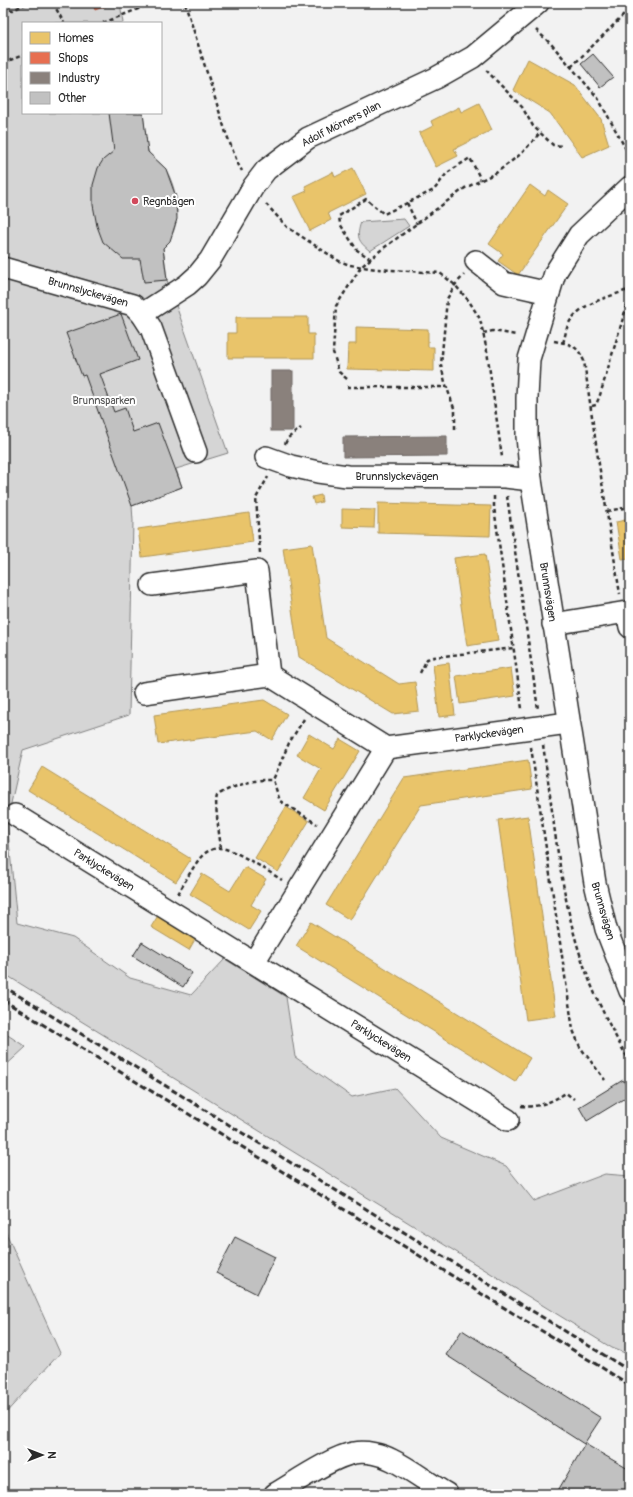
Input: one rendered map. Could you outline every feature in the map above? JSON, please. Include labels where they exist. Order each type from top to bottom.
[{"type":"street","name":"Adolf Mörners plan","points":[[142,314],[187,285],[197,276],[210,260],[253,187],[266,170],[308,138],[436,78],[473,57],[538,3]]},
{"type":"street","name":"Brunnsvägen","points":[[630,187],[579,235],[555,274],[529,359],[527,398],[527,436],[531,480],[552,624],[594,883],[606,929],[630,991]]},
{"type":"street","name":"Brunnsvägen","points":[[608,209],[630,202]]},
{"type":"street","points":[[476,261],[504,283],[549,293]]},
{"type":"street","name":"Brunnslyckevägen","points":[[3,268],[133,305],[142,314],[151,328],[196,452]]},
{"type":"street","name":"Brunnslyckevägen","points":[[271,459],[291,466],[347,476],[500,477],[531,480]]},
{"type":"street","points":[[152,585],[257,571],[269,675]]},
{"type":"street","points":[[552,624],[629,620]]},
{"type":"street","points":[[144,693],[269,675],[386,748],[254,962]]},
{"type":"street","name":"Parklyckevägen","points":[[386,748],[568,723]]},
{"type":"street","name":"Parklyckevägen","points":[[15,815],[504,1117]]},
{"type":"street","points":[[275,1494],[330,1462],[352,1453],[361,1452],[382,1455],[393,1460],[447,1494]]},
{"type":"path","points":[[3,8],[13,10],[28,3]]},
{"type":"path","points":[[53,3],[63,22]]},
{"type":"path","points":[[106,22],[153,3]]},
{"type":"path","points":[[571,67],[629,10]]},
{"type":"path","points":[[522,17],[552,45],[598,98],[628,153]]},
{"type":"path","points":[[3,63],[22,55]]},
{"type":"path","points":[[473,57],[522,107],[533,126],[540,133],[554,145],[563,146]]},
{"type":"path","points":[[346,380],[339,372],[333,352],[336,306],[361,267],[465,188],[496,173],[522,153],[540,133]]},
{"type":"path","points":[[371,259],[357,250],[340,224],[339,216],[366,199],[384,214],[434,190],[447,173],[470,158],[481,180]]},
{"type":"path","points":[[407,203],[417,224]]},
{"type":"path","points":[[455,429],[455,411],[441,365],[447,299],[455,286],[476,261]]},
{"type":"path","points":[[440,273],[469,301],[480,319],[483,333],[500,477],[535,728],[573,1030],[580,1047],[605,1080]]},
{"type":"path","points":[[563,343],[569,324],[575,315],[582,309],[593,303],[629,289],[629,298],[603,388],[596,405],[592,406]]},
{"type":"path","points":[[483,333],[493,331],[563,343],[574,346],[580,351],[584,361],[592,406],[598,458],[620,596],[629,620]]},
{"type":"path","points":[[346,387],[447,387]]},
{"type":"path","points":[[257,571],[260,552],[256,498],[271,459]]},
{"type":"path","points":[[500,477],[494,507],[522,710],[535,728],[563,883],[584,965],[611,1029],[630,1062]]},
{"type":"path","points":[[607,511],[630,507]]},
{"type":"path","points":[[420,673],[427,659],[434,656],[514,648]]},
{"type":"path","points":[[314,703],[289,743],[273,780],[280,801],[333,834]]},
{"type":"path","points":[[221,848],[216,804],[217,797],[220,793],[254,781],[273,780]]},
{"type":"path","points":[[168,910],[201,858],[208,852],[221,848],[233,852],[257,865],[298,890]]},
{"type":"path","points":[[504,1117],[504,1107],[512,1105],[527,1107],[539,1106],[566,1093],[574,1099]]},
{"type":"green space","name":"Brunnsparken","points":[[3,3],[120,3],[123,22],[22,22],[22,114],[143,114],[149,153],[166,170],[174,189],[176,200],[177,210],[174,231],[163,248],[167,280],[228,453],[176,469],[182,487],[132,506],[133,521],[129,715],[23,750],[7,821],[17,923],[73,938],[130,978],[191,995],[225,959],[286,997],[295,1057],[352,1097],[395,1088],[441,1138],[506,1166],[534,1201],[605,1174],[630,1176],[630,1355],[612,1348],[3,973]]},
{"type":"green space","points":[[404,219],[409,226],[370,251],[359,238],[358,235],[361,222]]},
{"type":"green space","points":[[3,1032],[26,1047],[3,1068]]},
{"type":"green space","points":[[3,1226],[60,1353],[3,1416]]},
{"type":"building: Homes","points":[[528,59],[575,85],[601,119],[609,145],[582,157],[550,113],[513,90]]},
{"type":"building: Homes","points":[[479,103],[492,130],[454,149],[458,156],[436,167],[419,133],[433,126],[431,121],[459,107],[461,112]]},
{"type":"building: Homes","points":[[353,168],[366,194],[328,213],[331,220],[310,231],[293,197],[307,191],[305,186],[333,172],[335,177]]},
{"type":"building: Homes","points":[[530,185],[545,196],[548,190],[568,204],[518,275],[498,261],[503,254],[489,244]]},
{"type":"building: Homes","points":[[236,317],[308,317],[308,334],[314,334],[314,358],[228,358],[228,333],[236,333]]},
{"type":"building: Homes","points":[[356,327],[428,329],[428,347],[434,347],[434,371],[347,369],[348,344],[356,344]]},
{"type":"building: Homes","points":[[321,495],[322,502],[314,504],[312,497]]},
{"type":"building: Homes","points":[[378,503],[491,506],[490,536],[378,533]]},
{"type":"building: Homes","points":[[342,509],[375,510],[374,528],[342,527]]},
{"type":"building: Homes","points":[[249,513],[253,542],[142,557],[138,529]]},
{"type":"building: Homes","points":[[630,519],[630,558],[622,559],[616,522]]},
{"type":"building: Homes","points":[[312,544],[326,638],[399,684],[415,682],[419,711],[393,714],[299,657],[283,548]]},
{"type":"building: Homes","points":[[485,554],[498,641],[467,646],[454,558]]},
{"type":"building: Homes","points":[[449,663],[455,715],[439,717],[433,665]]},
{"type":"building: Homes","points":[[511,668],[515,696],[460,704],[456,676]]},
{"type":"building: Homes","points":[[264,700],[287,714],[272,740],[257,731],[158,744],[154,715]]},
{"type":"building: Homes","points":[[309,734],[334,749],[340,739],[360,751],[324,810],[304,798],[321,769],[297,755]]},
{"type":"building: Homes","points":[[528,760],[532,789],[421,805],[350,920],[326,905],[404,778]]},
{"type":"building: Homes","points":[[42,767],[191,859],[176,882],[28,790]]},
{"type":"building: Homes","points":[[286,807],[309,821],[278,872],[255,858]]},
{"type":"building: Homes","points":[[528,816],[556,1016],[526,1020],[498,820]]},
{"type":"building: Homes","points":[[245,867],[266,879],[251,905],[261,911],[249,930],[190,894],[202,874],[230,891]]},
{"type":"building: Homes","points":[[159,914],[197,936],[189,950],[151,927]]},
{"type":"building: Homes","points":[[311,922],[530,1058],[515,1082],[296,946]]},
{"type":"building: Shops","points":[[92,3],[114,3],[95,10]]},
{"type":"building: Industry","points":[[271,371],[293,371],[293,431],[271,431]]},
{"type":"building: Industry","points":[[447,436],[447,456],[343,457],[343,437]]},
{"type":"building: Other","points":[[593,54],[613,77],[600,87],[581,64]]},
{"type":"building: Other","name":"Regnbågen","points":[[109,114],[143,114],[148,152],[166,169],[176,197],[177,219],[170,241],[163,248],[167,280],[144,282],[140,259],[123,259],[103,242],[97,226],[93,205],[93,185],[98,168],[103,160],[114,151]]},
{"type":"building: Other","points":[[121,314],[138,360],[100,374],[114,412],[125,408],[133,432],[158,423],[182,487],[132,506],[85,375],[82,376],[66,333]]},
{"type":"building: Other","points":[[142,942],[192,973],[183,987],[133,956]]},
{"type":"building: Other","points":[[623,1080],[630,1091],[630,1095],[587,1121],[579,1107]]},
{"type":"building: Other","points":[[235,1237],[275,1257],[257,1294],[216,1273]]},
{"type":"building: Other","points":[[462,1330],[601,1418],[584,1444],[446,1355]]},
{"type":"building: Other","points":[[585,1444],[630,1470],[630,1494],[556,1494]]},
{"type":"railway","points":[[3,986],[630,1371]]},
{"type":"railway","points":[[3,1000],[630,1385]]},
{"type":"place","name":"Regnbågen","points":[[135,201]]}]
